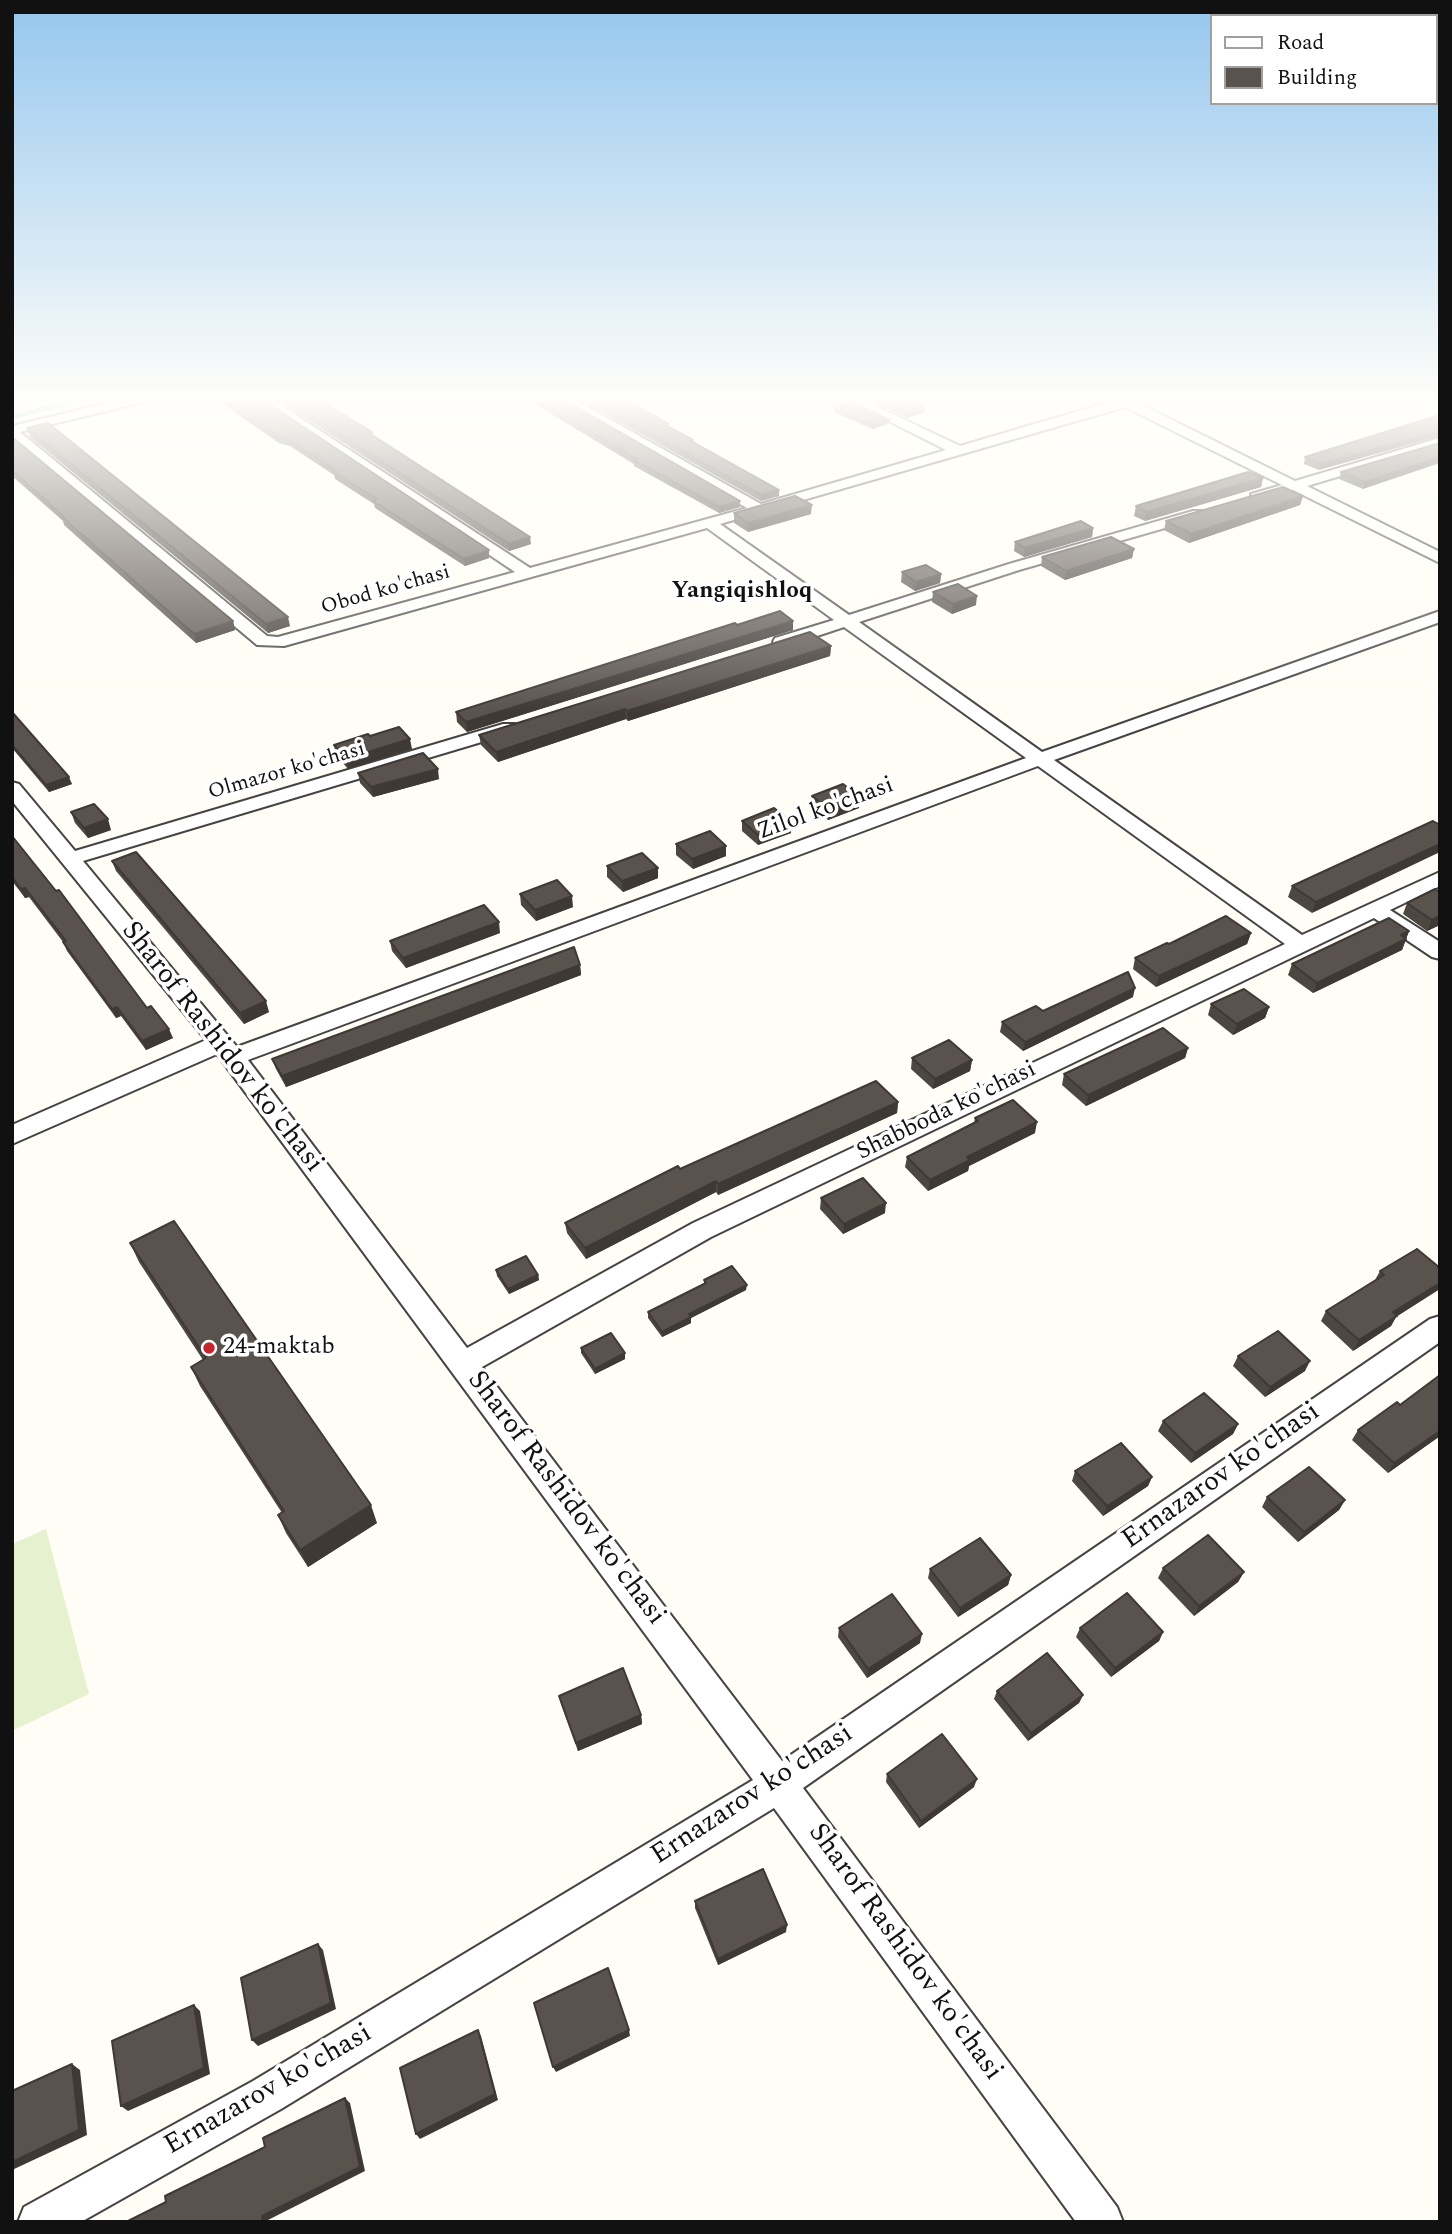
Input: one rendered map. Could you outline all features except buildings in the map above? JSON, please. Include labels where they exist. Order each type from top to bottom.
[{"type":"street","name":"Obod ko'chasi","points":[[99,504],[262,641],[278,642],[771,504]]},
{"type":"street","points":[[423,504],[526,572]]},
{"type":"street","points":[[751,504],[758,508]]},
{"type":"street","points":[[1332,504],[1440,558]]},
{"type":"street","points":[[763,649],[1014,567],[1215,509]]},
{"type":"street","points":[[709,523],[1301,945]]},
{"type":"street","name":"Zilol ko'chasi","points":[[12,1135],[227,1050],[1440,616]]},
{"type":"street","name":"Olmazor ko'chasi","points":[[70,859],[531,722]]},
{"type":"street","name":"Sharof Rashidov ko'chasi","points":[[12,788],[227,1050],[779,1784],[1102,2222]]},
{"type":"street","name":"Shabboda ko'chasi","points":[[463,1364],[702,1230],[1440,878]]},
{"type":"street","points":[[1375,910],[1440,952]]},
{"type":"street","name":"Ernazarov ko'chasi","points":[[39,2222],[267,2095],[779,1784],[1440,1327]]},
{"type":"green space","points":[[46,1529],[89,1694],[12,1731],[12,1544]]},
{"type":"place","name":"24-maktab","points":[[209,1348]]},
{"type":"district","name":"Yangiqishloq","points":[[742,592]]}]
